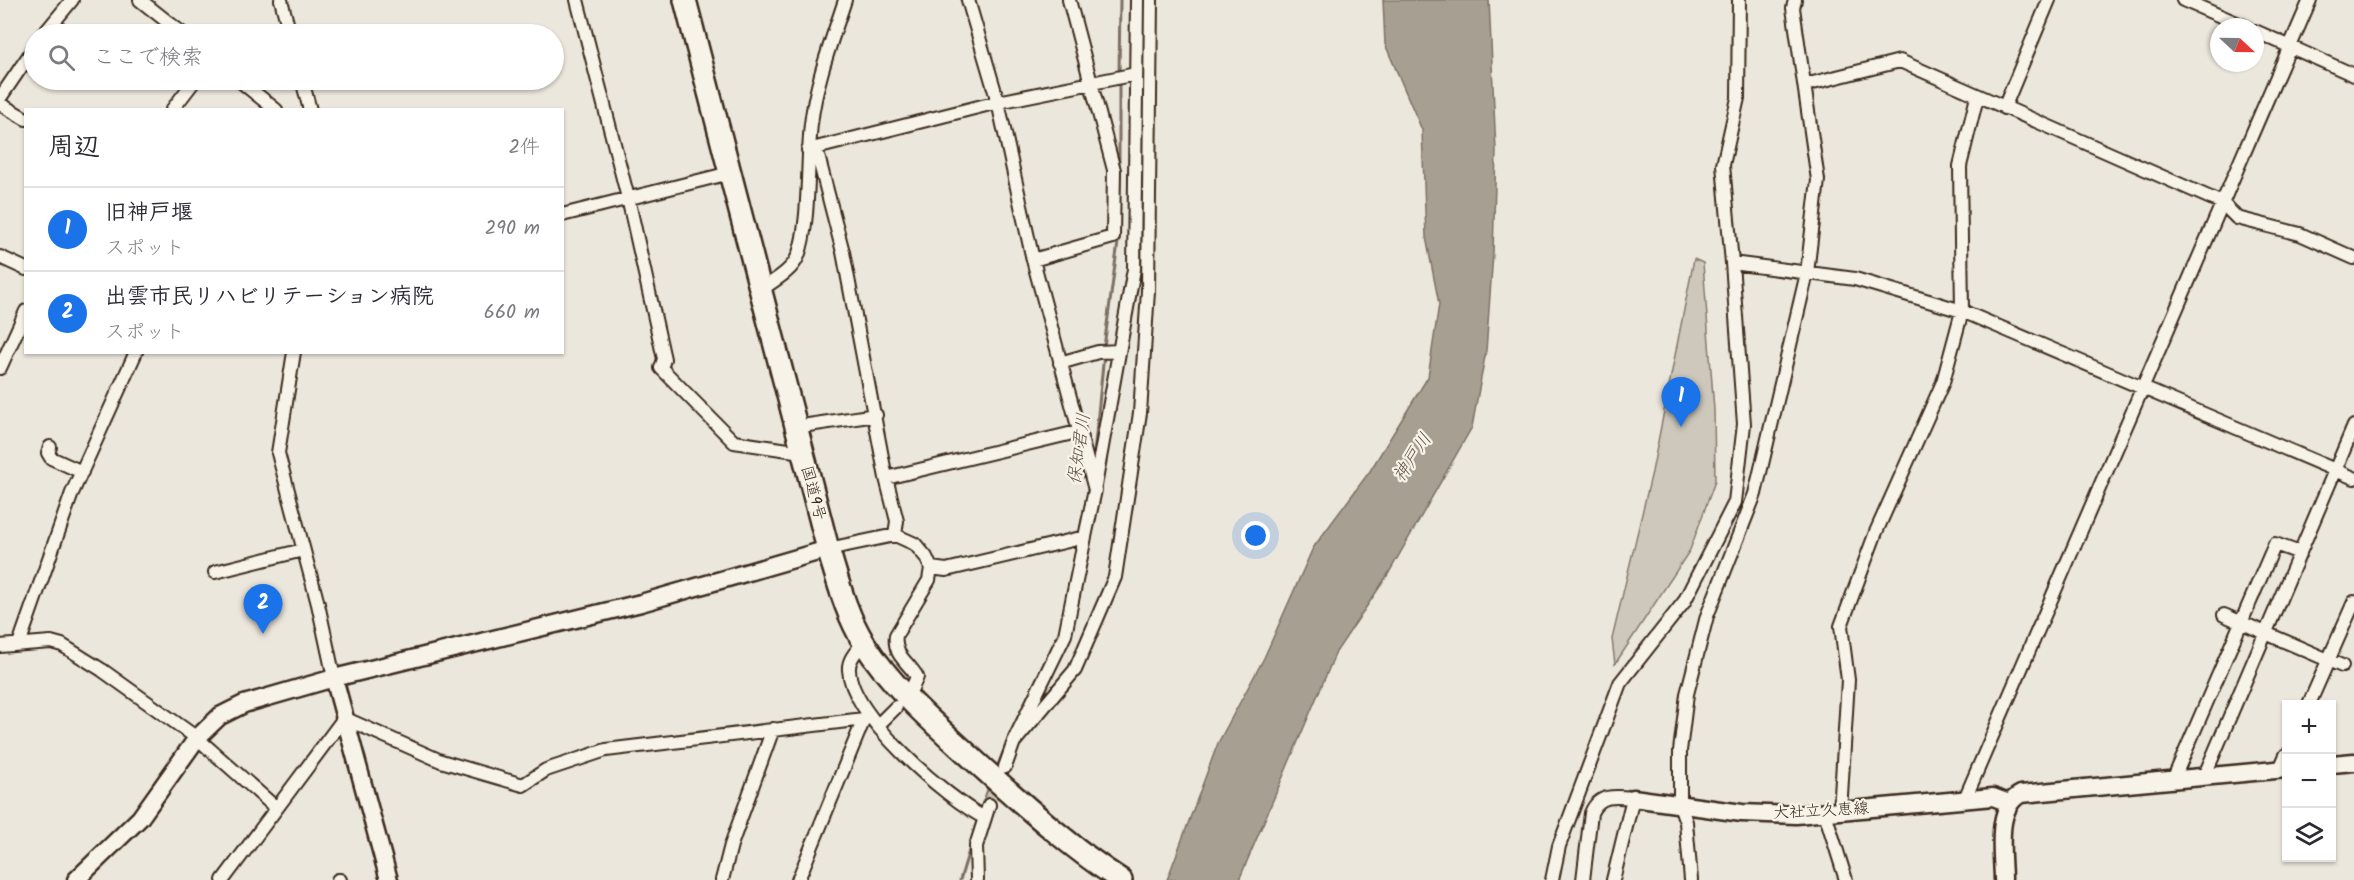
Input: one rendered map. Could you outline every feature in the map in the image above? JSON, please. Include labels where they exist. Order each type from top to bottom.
[{"type":"highway","name":"国道9号","points":[[685,0],[762,290],[795,427],[828,549],[850,615],[864,642],[891,680],[929,719],[1054,832],[1121,880]]},
{"type":"street","points":[[52,24],[72,0]]},
{"type":"street","points":[[281,0],[287,24]]},
{"type":"street","points":[[577,0],[628,198],[664,359],[661,368],[734,442],[802,452]]},
{"type":"street","points":[[762,290],[786,273],[798,256],[812,149],[811,120],[824,63],[845,0]]},
{"type":"street","points":[[968,0],[998,102],[1033,260],[1077,432],[1095,490]]},
{"type":"street","points":[[1033,260],[1113,237],[1114,170],[1069,0]]},
{"type":"street","points":[[1005,767],[1014,741],[1065,635],[1095,490],[1134,269],[1137,0]]},
{"type":"street","points":[[1014,741],[1075,670],[1115,577],[1140,412],[1148,291],[1151,0]]},
{"type":"street","points":[[1552,880],[1559,846],[1620,683],[1684,602],[1735,502],[1744,424],[1723,165],[1738,98],[1739,0]]},
{"type":"street","points":[[1691,880],[1686,822],[1680,805],[1680,751],[1687,694],[1707,616],[1755,494],[1807,273],[1818,180],[1792,8],[1795,0]]},
{"type":"street","points":[[2004,108],[2049,0]]},
{"type":"street","points":[[2183,0],[2225,18]]},
{"type":"street","points":[[1964,801],[2310,0]]},
{"type":"street","points":[[149,2],[172,24]]},
{"type":"street","points":[[2264,35],[2354,75]]},
{"type":"street","points":[[1804,86],[1900,61],[1977,97],[2222,203],[2237,218],[2300,234],[2354,258]]},
{"type":"street","points":[[0,98],[24,63]]},
{"type":"street","points":[[812,149],[998,102],[1136,74]]},
{"type":"street","points":[[174,108],[187,90]]},
{"type":"street","points":[[251,90],[274,108]]},
{"type":"street","points":[[305,90],[309,108]]},
{"type":"street","points":[[1846,880],[1833,812],[1848,680],[1842,626],[1876,532],[1943,382],[1962,311],[1960,166],[1977,97]]},
{"type":"street","points":[[0,104],[24,118]]},
{"type":"street","points":[[812,149],[843,252],[876,415],[886,478],[897,521],[895,535]]},
{"type":"street","points":[[564,214],[730,173]]},
{"type":"street","points":[[0,257],[24,268]]},
{"type":"street","points":[[1732,263],[1855,279],[1962,311],[2354,478]]},
{"type":"street","points":[[0,368],[24,315]]},
{"type":"street","points":[[1060,363],[1098,352],[1119,351]]},
{"type":"street","points":[[19,644],[82,472],[135,354]]},
{"type":"street","points":[[294,354],[278,453],[344,718],[389,880]]},
{"type":"street","points":[[795,427],[876,415]]},
{"type":"street","points":[[2204,777],[2354,426]]},
{"type":"street","points":[[886,478],[1077,432]]},
{"type":"street","points":[[50,447],[48,453],[51,458],[82,472]]},
{"type":"street","points":[[76,880],[140,818],[197,738],[220,716],[244,704],[334,678],[641,603],[828,549],[895,535],[915,544],[931,568],[929,580],[896,635],[897,654],[917,677],[912,688]]},
{"type":"street","points":[[931,568],[946,570],[1085,537]]},
{"type":"street","points":[[2173,780],[2275,544],[2300,553]]},
{"type":"street","points":[[214,572],[303,550]]},
{"type":"street","points":[[2310,700],[2354,602]]},
{"type":"street","points":[[2224,615],[2342,666]]},
{"type":"street","points":[[0,646],[51,642],[62,645],[102,670],[197,738],[275,807]]},
{"type":"street","points":[[864,642],[851,658],[848,668],[866,717],[878,725],[926,776],[962,806],[985,818]]},
{"type":"street","points":[[878,725],[896,706]]},
{"type":"street","points":[[344,718],[441,761],[524,785],[546,770],[606,750],[866,717]]},
{"type":"street","points":[[798,880],[866,717]]},
{"type":"street","points":[[223,880],[275,807],[344,718]]},
{"type":"street","points":[[722,880],[731,845],[773,729]]},
{"type":"street","points":[[2336,764],[2354,762]]},
{"type":"street","name":"大社立久恵線","points":[[1633,798],[1742,813],[1796,815],[1993,797],[2009,803],[2021,794],[2204,777],[2282,764]]},
{"type":"street","points":[[1583,880],[1591,813],[1594,805],[1611,796],[1633,798],[1612,880]]},
{"type":"street","points":[[2003,880],[2004,819],[2009,803]]},
{"type":"street","points":[[977,880],[976,846],[989,805]]},
{"type":"shaded area","points":[[1694,259],[1703,263],[1714,410],[1715,481],[1690,550],[1615,664],[1612,639],[1652,472]]},
{"type":"water","name":"神戸川","points":[[1383,0],[1489,0],[1496,151],[1493,253],[1486,351],[1472,427],[1387,576],[1336,652],[1239,880],[1167,880],[1218,743],[1264,658],[1313,548],[1370,471],[1428,377],[1439,304],[1426,237],[1422,130],[1385,44]]},
{"type":"waterway","name":"保知君川","points":[[1119,75],[1120,0]]},
{"type":"waterway","name":"保知君川","points":[[1119,82],[1119,168]]},
{"type":"waterway","name":"保知君川","points":[[1104,347],[1119,235]]},
{"type":"waterway","name":"保知君川","points":[[1093,464],[1104,354]]},
{"type":"waterway","name":"保知君川","points":[[1081,526],[1089,485]]},
{"type":"waterway","name":"保知君川","points":[[996,770],[1009,737]]},
{"type":"waterway","name":"保知君川","points":[[980,812],[990,784]]},
{"type":"waterway","name":"保知君川","points":[[974,832],[978,818]]},
{"type":"waterway","name":"保知君川","points":[[960,880],[971,844]]},
{"type":"tunnel","points":[[989,805],[1000,778]]},
{"type":"place","name":"旧神戸堰","points":[[1681,427]]},
{"type":"place","name":"出雲市民リハビリテーション病院","points":[[263,634]]}]
